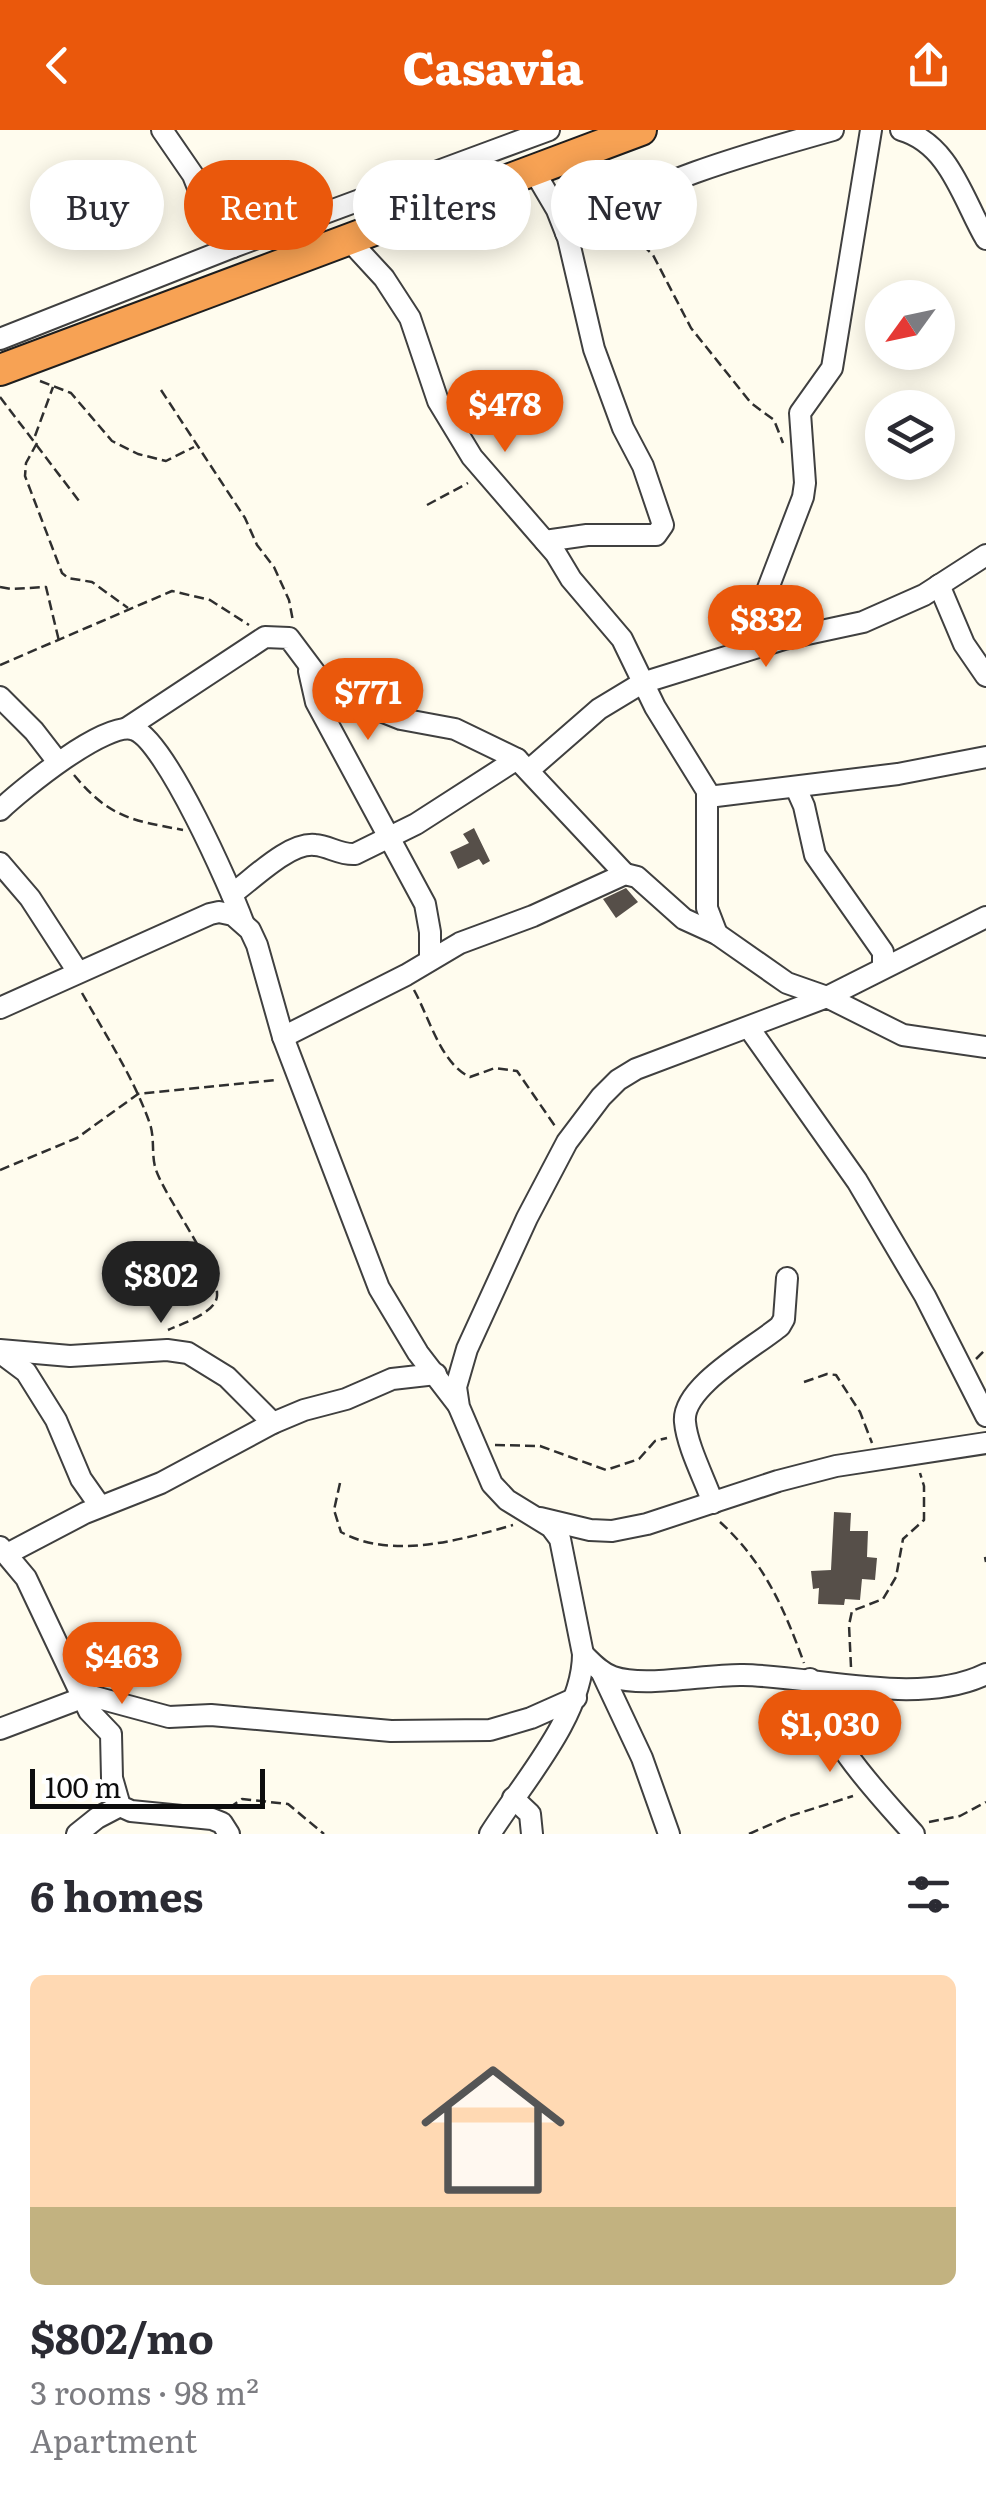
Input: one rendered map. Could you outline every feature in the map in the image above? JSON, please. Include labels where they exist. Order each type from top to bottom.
[{"type":"highway","points":[[0,370],[348,239],[538,177],[640,130]]},
{"type":"street","points":[[162,130],[184,161]]},
{"type":"street","points":[[333,209],[549,130]]},
{"type":"street","points":[[697,171],[730,158],[833,130]]},
{"type":"street","points":[[744,650],[803,497],[800,413],[832,368],[871,130]]},
{"type":"street","points":[[901,130],[928,143],[954,175],[986,239]]},
{"type":"street","points":[[538,177],[551,203]]},
{"type":"street","points":[[348,239],[396,293],[410,318],[438,401],[472,458],[545,541],[622,639],[642,683],[708,797],[707,908],[717,934]]},
{"type":"street","points":[[0,339],[223,250]]},
{"type":"street","points":[[545,541],[587,535],[656,535],[663,526],[643,466],[623,428],[594,350],[570,250]]},
{"type":"street","points":[[232,894],[299,846],[314,844],[355,854],[416,824],[523,765],[598,709],[642,683],[744,650],[864,622],[939,585],[986,555]]},
{"type":"street","points":[[939,585],[964,644],[986,676]]},
{"type":"street","points":[[0,810],[60,761],[127,728],[265,637],[289,638],[328,690],[401,719],[455,729],[523,765],[626,874]]},
{"type":"street","points":[[303,655],[316,702],[424,904],[430,960]]},
{"type":"street","points":[[0,698],[60,761]]},
{"type":"street","points":[[127,728],[144,736],[204,834],[243,922],[258,946],[283,1037],[379,1288],[418,1354],[459,1407]]},
{"type":"street","points":[[708,797],[796,788],[986,757]]},
{"type":"street","points":[[796,788],[815,856],[883,952],[884,967]]},
{"type":"street","points":[[0,863],[30,898],[75,974]]},
{"type":"street","points":[[283,1037],[406,976],[460,943],[533,916],[626,874],[638,876],[684,920],[717,934],[787,984],[827,997],[902,1034],[986,1047]]},
{"type":"street","points":[[0,1008],[210,914],[227,913],[243,922]]},
{"type":"street","points":[[490,1834],[576,1698],[583,1654],[560,1539],[552,1527],[507,1500],[492,1484],[459,1407],[456,1387],[468,1350],[526,1218],[567,1142],[618,1080],[636,1069],[827,997],[986,917]]},
{"type":"street","points":[[965,926],[986,940]]},
{"type":"street","points":[[748,1028],[857,1181],[925,1296],[986,1416]]},
{"type":"street","points":[[707,1505],[684,1418],[701,1386],[780,1326],[787,1278]]},
{"type":"street","points":[[0,1352],[70,1356],[167,1350],[188,1354],[227,1378],[272,1423]]},
{"type":"street","points":[[0,1352],[26,1372],[56,1420],[81,1479],[100,1506]]},
{"type":"street","points":[[120,1806],[112,1778],[114,1741],[81,1695],[26,1578],[4,1551],[100,1506],[161,1483],[272,1423],[392,1379],[436,1374]]},
{"type":"street","points":[[538,1518],[612,1531],[707,1505],[778,1480],[877,1458],[986,1442]]},
{"type":"street","points":[[583,1654],[613,1678],[634,1681],[742,1675],[903,1688],[936,1687],[986,1674]]},
{"type":"street","points":[[600,1670],[634,1738],[669,1834]]},
{"type":"street","points":[[810,1679],[836,1740],[908,1827]]},
{"type":"street","points":[[0,1729],[81,1695],[169,1717],[211,1716],[411,1732],[490,1730],[531,1718],[576,1698]]},
{"type":"street","points":[[513,1798],[530,1814],[532,1834]]},
{"type":"street","points":[[78,1834],[120,1806],[223,1827]]},
{"type":"path","points":[[538,177],[551,183]]},
{"type":"path","points":[[648,250],[692,328],[751,403],[774,420],[788,452]]},
{"type":"path","points":[[36,380],[72,393],[105,435],[138,454],[166,462],[196,446]]},
{"type":"path","points":[[53,386],[36,427],[36,441],[25,476],[62,573],[92,582],[129,609]]},
{"type":"path","points":[[161,390],[274,567],[289,600],[303,655]]},
{"type":"path","points":[[0,397],[79,500]]},
{"type":"path","points":[[427,506],[486,472]]},
{"type":"path","points":[[0,587],[46,587],[58,642]]},
{"type":"path","points":[[0,665],[172,591],[210,600],[265,637]]},
{"type":"path","points":[[60,761],[91,794],[123,816],[136,822],[204,834]]},
{"type":"path","points":[[75,974],[138,1094],[152,1129],[156,1170],[208,1268],[217,1294],[217,1300],[207,1310],[166,1331]]},
{"type":"path","points":[[406,976],[460,1073],[470,1077],[495,1068],[517,1071],[567,1142]]},
{"type":"path","points":[[0,1170],[77,1138],[138,1094],[299,1077]]},
{"type":"path","points":[[804,1382],[836,1375],[868,1428],[877,1458]]},
{"type":"path","points":[[474,1446],[540,1446],[606,1470],[639,1459],[659,1439],[690,1440]]},
{"type":"path","points":[[848,1684],[852,1611],[883,1599],[896,1576],[903,1539],[924,1520],[920,1452]]},
{"type":"path","points":[[340,1483],[334,1510],[336,1523],[345,1534],[377,1545],[456,1538],[538,1518]]},
{"type":"path","points":[[707,1505],[764,1570],[791,1625],[810,1679]]},
{"type":"path","points":[[985,1556],[986,1562]]},
{"type":"path","points":[[750,1834],[790,1816],[873,1789]]},
{"type":"path","points":[[223,1827],[237,1800],[276,1802],[294,1808],[324,1834]]},
{"type":"path","points":[[908,1827],[960,1816],[986,1802]]},
{"type":"building","points":[[474,828],[490,861],[483,865],[479,859],[458,869],[450,852],[469,843],[463,834]]},
{"type":"building","points":[[626,888],[638,902],[616,918],[603,899]]},
{"type":"building","points":[[834,1512],[851,1513],[850,1531],[868,1531],[867,1557],[877,1558],[875,1580],[862,1579],[860,1600],[845,1599],[844,1605],[818,1604],[819,1588],[813,1589],[811,1571],[831,1570]]}]
